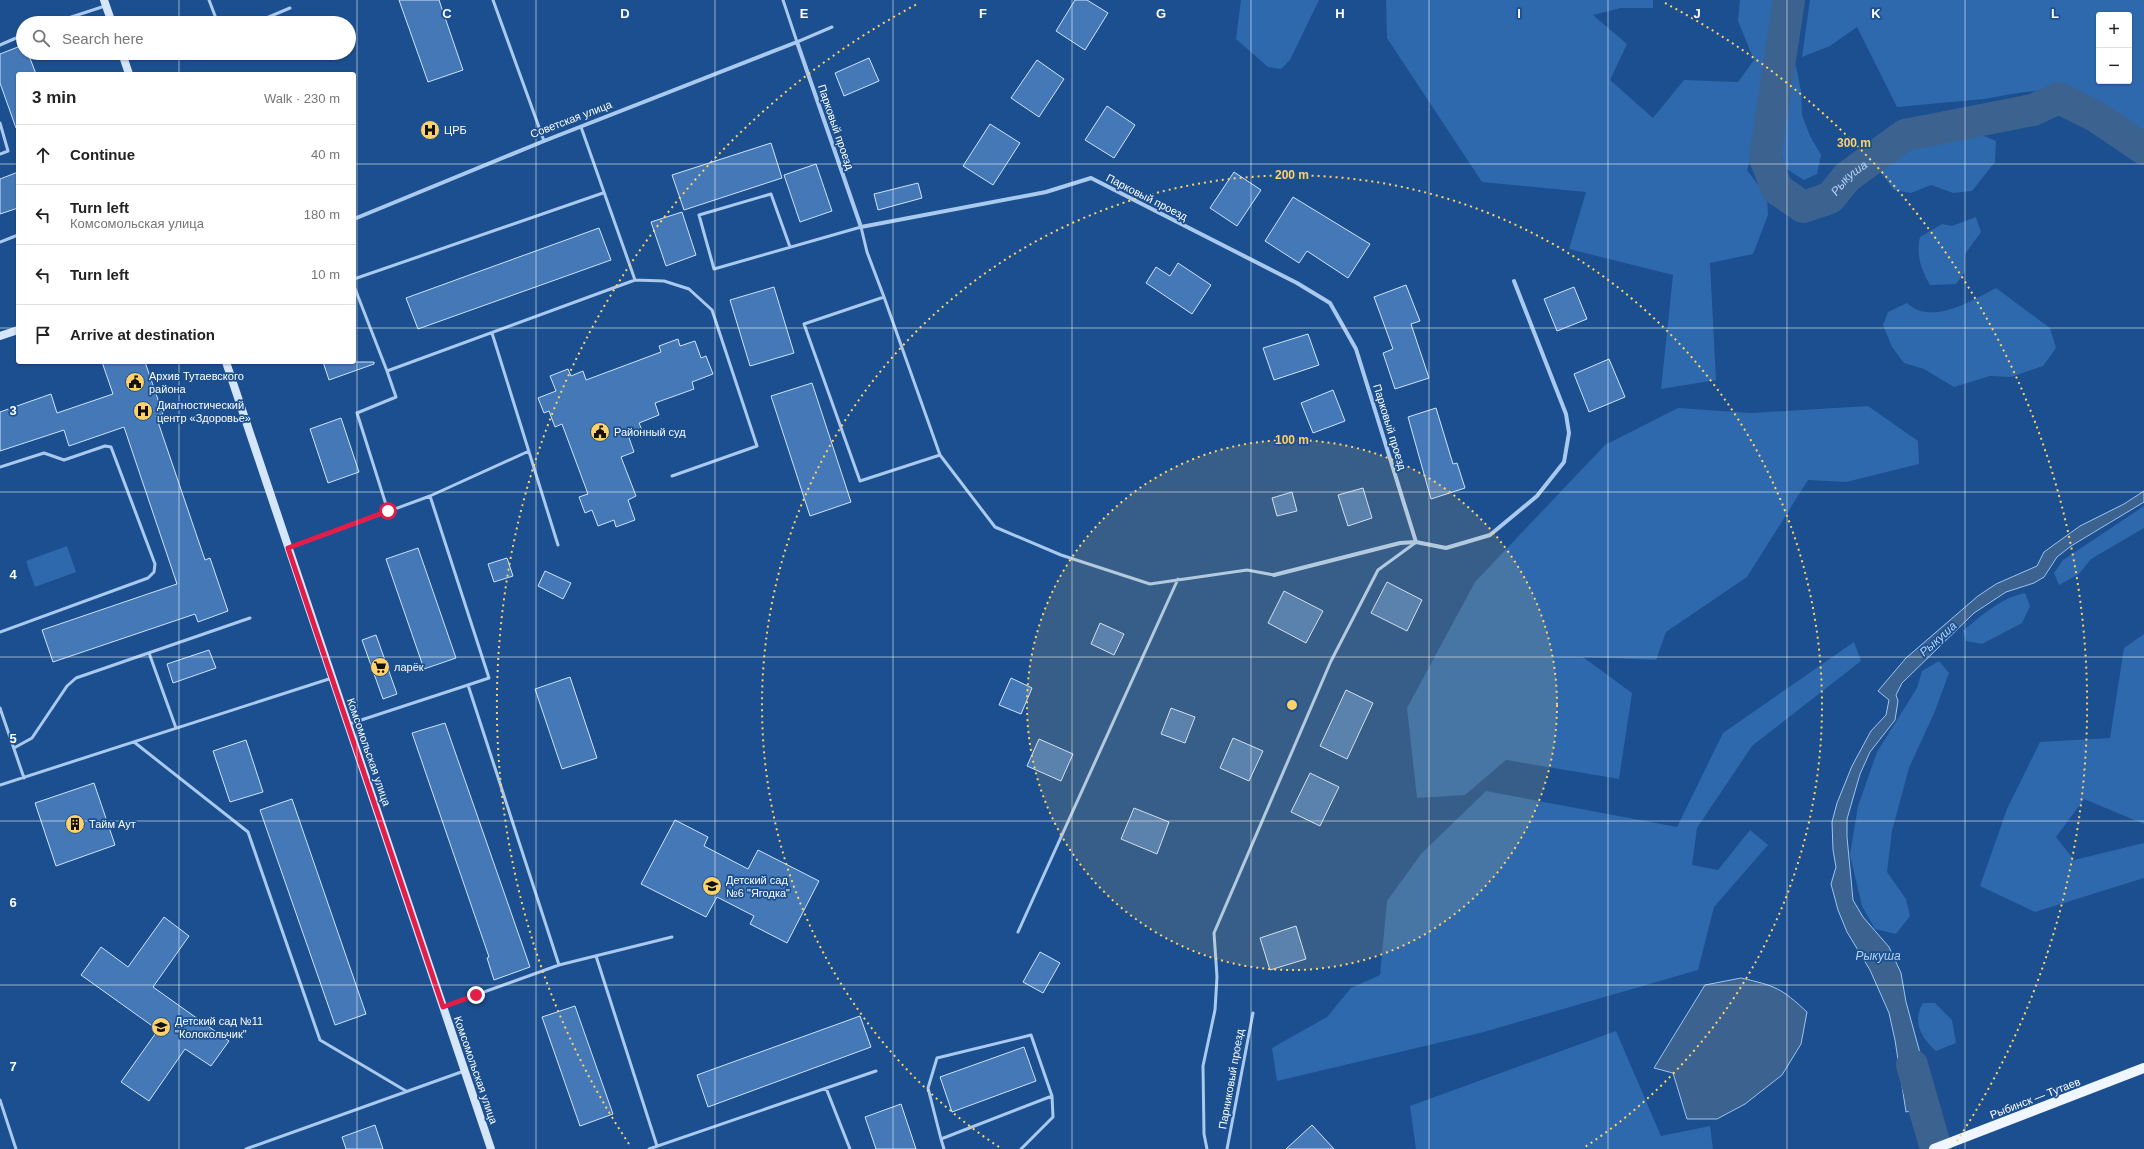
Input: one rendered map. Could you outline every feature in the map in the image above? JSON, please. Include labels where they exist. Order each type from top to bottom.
[{"type":"main road","points":[[105,3],[110,16]]},
{"type":"main road","points":[[124,60],[128,72]]},
{"type":"main road","points":[[0,336],[16,331]]},
{"type":"main road","name":"Комсомольская улица","points":[[227,364],[491,1149]]},
{"type":"main road","name":"Рыбинск — Тутаев","points":[[1934,1149],[2016,1119],[2144,1068]]},
{"type":"street","name":"Советская улица","points":[[356,218],[544,141],[797,42]]},
{"type":"street","name":"Парковый проезд","points":[[797,42],[861,227],[1046,192],[1091,178],[1296,283],[1330,304],[1356,349],[1416,542]]},
{"type":"street","points":[[1274,575],[1400,544],[1416,542],[1446,548],[1490,535],[1537,496],[1564,462],[1569,433],[1566,414],[1514,281]]},
{"type":"lane","points":[[209,0],[215,16]]},
{"type":"lane","points":[[493,0],[544,141]]},
{"type":"lane","points":[[783,0],[797,42],[832,27]]},
{"type":"lane","points":[[72,16],[105,3]]},
{"type":"lane","points":[[271,16],[290,8]]},
{"type":"lane","points":[[0,45],[16,38]]},
{"type":"lane","points":[[0,123],[8,151],[0,154]]},
{"type":"lane","points":[[581,127],[635,280]]},
{"type":"lane","points":[[356,278],[604,193]]},
{"type":"lane","points":[[790,247],[772,194],[698,215],[714,269],[861,227],[867,252],[940,455],[995,527],[1061,555],[1150,584],[1247,570],[1274,575]]},
{"type":"lane","points":[[0,242],[16,236]]},
{"type":"lane","points":[[386,371],[635,280],[664,281],[689,289],[712,310],[757,446],[672,476]]},
{"type":"lane","points":[[356,291],[396,397],[357,413],[388,511]]},
{"type":"lane","points":[[884,297],[804,324],[860,482],[940,455]]},
{"type":"lane","points":[[492,333],[558,544]]},
{"type":"lane","points":[[0,467],[44,453],[64,460],[105,446],[111,447],[154,564],[154,572],[148,578],[0,632]]},
{"type":"lane","points":[[288,548],[430,496],[528,451]]},
{"type":"lane","points":[[348,724],[489,678],[430,496]]},
{"type":"lane","points":[[1207,1149],[1204,1134],[1203,1066],[1215,1010],[1217,977],[1214,933],[1331,661],[1378,570],[1416,542]]},
{"type":"lane","points":[[1018,932],[1178,579]]},
{"type":"lane","points":[[14,748],[32,738],[71,681],[250,618]]},
{"type":"lane","points":[[149,653],[176,728]]},
{"type":"lane","points":[[0,785],[332,678]]},
{"type":"lane","points":[[468,685],[559,965]]},
{"type":"lane","points":[[0,708],[24,778]]},
{"type":"lane","points":[[134,742],[248,832],[320,1040],[406,1091]]},
{"type":"lane","points":[[443,1007],[559,965],[672,937]]},
{"type":"lane","points":[[596,956],[657,1146]]},
{"type":"lane","name":"Парниковый проезд","points":[[1228,1149],[1253,1013]]},
{"type":"lane","points":[[944,1149],[928,1088],[937,1058],[1031,1035],[1052,1096],[1053,1117],[1021,1149]]},
{"type":"lane","points":[[246,1149],[464,1071]]},
{"type":"lane","points":[[649,1149],[876,1071]]},
{"type":"lane","points":[[826,1088],[850,1149]]},
{"type":"lane","points":[[941,1139],[1052,1096]]},
{"type":"lane","points":[[0,1100],[16,1149]]},
{"type":"shaded area","points":[[1241,0],[1319,0],[1290,60],[1281,69],[1268,67],[1236,39]]},
{"type":"shaded area","points":[[1386,0],[1653,0],[1653,8],[1621,8],[1593,15],[1627,44],[1610,80],[1653,118],[1684,80],[1738,82],[1754,60],[1738,21],[1740,0],[1776,0],[1760,129],[1747,170],[1767,197],[1768,215],[1753,254],[1710,263],[1716,380],[1661,389],[1673,275],[1569,249],[1586,192],[1482,182],[1387,38]]},
{"type":"shaded area","points":[[1810,0],[2144,0],[2144,130],[2103,107],[2059,89],[2024,92],[1984,99],[1897,107],[1857,27],[1830,46],[1802,57]]},
{"type":"shaded area","points":[[1796,66],[1801,91],[1802,115],[1810,136],[1821,155],[1817,174],[1804,180],[1785,168],[1777,137],[1785,95],[1786,72]]},
{"type":"shaded area","points":[[1977,133],[1996,141],[1995,162],[1972,191],[1953,193],[1931,185],[1911,193],[1894,190],[1880,171],[1895,155],[1923,144],[1951,141]]},
{"type":"shaded area","points":[[1976,217],[1981,232],[1965,254],[1965,272],[1956,284],[1930,285],[1920,262],[1920,237],[1942,224],[1952,226]]},
{"type":"shaded area","points":[[1996,288],[2050,328],[2056,348],[2043,366],[2011,377],[1990,376],[1954,387],[1924,369],[1904,363],[1892,347],[1883,325],[1888,312],[1907,303],[1917,309],[1928,312],[1939,312],[1963,305]]},
{"type":"shaded area","points":[[1868,406],[1918,441],[1919,464],[1846,482],[1808,480],[1747,577],[1666,632],[1656,660],[1583,657],[1632,693],[1619,779],[1506,760],[1465,795],[1417,798],[1407,708],[1475,582],[1605,445],[1678,408],[1751,413]]},
{"type":"shaded area","points":[[2144,506],[2144,528],[2091,559],[2079,574],[2059,585],[2054,573],[2063,560]]},
{"type":"shaded area","points":[[67,546],[76,572],[35,587],[26,561]]},
{"type":"shaded area","points":[[2025,593],[2030,606],[2022,623],[1982,644],[1966,641],[1963,631],[1977,619],[2000,603],[2016,595]]},
{"type":"shaded area","points":[[2144,634],[2144,824],[2084,799],[2056,837],[2074,860],[2144,843],[2144,878],[2035,912],[1980,886],[2007,809],[2040,742],[2110,738],[2124,648]]},
{"type":"shaded area","points":[[1854,642],[1861,661],[1752,746],[1697,828],[1692,865],[1718,870],[1750,830],[1768,845],[1714,907],[1698,970],[1480,1033],[1277,1081],[1272,1048],[1327,1017],[1351,988],[1380,975],[1387,901],[1421,854],[1486,791],[1677,827],[1723,733]]},
{"type":"shaded area","points":[[1939,661],[1949,673],[1935,711],[1909,768],[1892,831],[1887,872],[1906,899],[1910,916],[1896,934],[1875,929],[1862,906],[1850,855],[1858,806],[1877,752],[1917,688],[1922,671]]},
{"type":"shaded area","points":[[1923,1003],[1935,1003],[1952,1020],[1956,1043],[1936,1051],[1926,1041],[1922,1035],[1918,1023],[1918,1016]]},
{"type":"shaded area","points":[[1616,1031],[1661,1136],[1710,1126],[1713,1149],[1416,1149],[1410,1106]]},
{"type":"water","name":"Рыкуша","points":[[2144,491],[2144,502],[2071,546],[2057,557],[2044,577],[2034,583],[2006,592],[1974,613],[1902,683],[1896,695],[1898,701],[1895,720],[1870,752],[1860,774],[1847,819],[1847,837],[1853,900],[1863,917],[1889,947],[1901,973],[1906,1002],[1920,1053],[1923,1085],[1931,1105],[1906,1112],[1895,1040],[1889,1013],[1870,970],[1847,932],[1838,910],[1831,884],[1836,867],[1833,850],[1832,822],[1837,803],[1852,766],[1871,731],[1886,715],[1889,700],[1878,691],[1906,658],[1978,596],[1996,584],[2037,566],[2044,552],[2080,526],[2124,504]]},
{"type":"water","points":[[1741,978],[1762,983],[1777,989],[1791,998],[1807,1012],[1801,1044],[1782,1075],[1745,1104],[1717,1119],[1687,1119],[1673,1073],[1654,1068],[1705,985]]},
{"type":"building","points":[[399,0],[439,0],[463,70],[428,82]]},
{"type":"building","points":[[1075,0],[1087,0],[1108,13],[1085,50],[1056,31]]},
{"type":"building","points":[[16,48],[16,60],[31,60],[35,72],[16,72],[16,128],[0,83],[0,54]]},
{"type":"building","points":[[869,58],[879,81],[844,96],[835,73]]},
{"type":"building","points":[[1037,60],[1064,79],[1039,117],[1011,98]]},
{"type":"building","points":[[1107,106],[1135,125],[1114,158],[1085,140]]},
{"type":"building","points":[[990,124],[1020,143],[993,185],[963,166]]},
{"type":"building","points":[[771,143],[782,178],[684,210],[672,175]]},
{"type":"building","points":[[816,164],[832,211],[800,222],[784,175]]},
{"type":"building","points":[[1234,172],[1261,190],[1237,226],[1210,208]]},
{"type":"building","points":[[16,173],[16,209],[0,214],[0,179]]},
{"type":"building","points":[[918,183],[922,198],[878,210],[874,194]]},
{"type":"building","points":[[1293,197],[1370,244],[1348,278],[1307,251],[1299,263],[1265,241]]},
{"type":"building","points":[[682,212],[696,255],[666,266],[651,222]]},
{"type":"building","points":[[599,228],[611,260],[418,329],[406,298]]},
{"type":"building","points":[[1178,263],[1211,285],[1192,314],[1146,283],[1156,267],[1170,276]]},
{"type":"building","points":[[1406,285],[1420,321],[1411,324],[1429,378],[1395,389],[1383,353],[1393,349],[1374,297]]},
{"type":"building","points":[[774,287],[794,353],[750,366],[730,300]]},
{"type":"building","points":[[1574,287],[1587,319],[1557,331],[1544,299]]},
{"type":"building","points":[[1308,334],[1319,365],[1274,380],[1263,348]]},
{"type":"building","name":"Районный суд","points":[[678,339],[680,346],[695,341],[701,358],[706,356],[713,374],[692,382],[694,389],[655,403],[659,415],[639,423],[642,430],[628,435],[634,452],[621,457],[636,496],[628,500],[635,520],[616,527],[614,520],[598,526],[592,510],[585,513],[579,497],[588,494],[562,424],[555,427],[549,411],[544,413],[538,398],[556,391],[550,376],[568,369],[571,376],[583,371],[586,380],[661,352],[659,346]]},
{"type":"building","points":[[1609,359],[1625,397],[1589,412],[1574,374]]},
{"type":"building","points":[[356,362],[374,362],[374,364],[329,380],[324,364],[356,364]]},
{"type":"building","points":[[103,364],[146,364],[163,414],[156,416],[205,560],[210,558],[228,611],[198,622],[195,614],[53,662],[42,630],[177,584],[124,427],[69,446],[64,430],[0,451],[0,412],[51,394],[57,413],[113,394]]},
{"type":"building","points":[[812,383],[851,502],[810,516],[771,396]]},
{"type":"building","points":[[1333,390],[1345,421],[1313,433],[1301,403]]},
{"type":"building","points":[[1436,408],[1453,464],[1457,463],[1465,488],[1431,499],[1408,417]]},
{"type":"building","points":[[341,418],[359,472],[328,483],[310,429]]},
{"type":"building","points":[[1363,488],[1372,518],[1348,526],[1338,495]]},
{"type":"building","points":[[1292,492],[1297,511],[1277,516],[1272,498]]},
{"type":"building","points":[[418,548],[456,658],[424,669],[386,559]]},
{"type":"building","points":[[507,558],[513,576],[494,582],[488,564]]},
{"type":"building","points":[[545,571],[571,583],[563,599],[538,586]]},
{"type":"building","points":[[1387,582],[1422,600],[1407,631],[1371,613]]},
{"type":"building","points":[[1284,591],[1323,611],[1306,643],[1268,623]]},
{"type":"building","points":[[1100,623],[1124,634],[1114,655],[1091,644]]},
{"type":"building","name":"ларёк","points":[[376,635],[397,694],[383,699],[362,640]]},
{"type":"building","points":[[209,650],[216,668],[173,683],[167,664]]},
{"type":"building","points":[[570,677],[597,758],[562,769],[535,689]]},
{"type":"building","points":[[1011,678],[1032,688],[1021,714],[999,705]]},
{"type":"building","points":[[1346,690],[1373,703],[1347,759],[1320,746]]},
{"type":"building","points":[[1171,708],[1195,717],[1185,743],[1161,734]]},
{"type":"building","points":[[445,723],[530,967],[494,980],[487,958],[489,957],[412,733]]},
{"type":"building","points":[[1233,738],[1263,751],[1249,781],[1220,768]]},
{"type":"building","points":[[1039,739],[1073,754],[1061,781],[1027,766]]},
{"type":"building","points":[[246,740],[263,792],[230,802],[213,751]]},
{"type":"building","points":[[1310,773],[1339,787],[1320,826],[1291,812]]},
{"type":"building","name":"Тайм Аут","points":[[94,783],[115,845],[56,866],[35,803]]},
{"type":"building","points":[[292,799],[366,1014],[335,1025],[260,810]]},
{"type":"building","points":[[1134,808],[1169,822],[1157,854],[1121,839]]},
{"type":"building","points":[[675,820],[708,837],[704,846],[748,869],[758,850],[819,881],[787,943],[750,924],[754,916],[717,897],[706,917],[641,884]]},
{"type":"building","points":[[164,917],[189,936],[153,987],[229,1041],[211,1066],[185,1049],[149,1101],[121,1082],[158,1030],[81,975],[101,947],[128,967]]},
{"type":"building","points":[[1296,926],[1306,959],[1270,970],[1260,938]]},
{"type":"building","points":[[1040,952],[1060,963],[1043,993],[1023,982]]},
{"type":"building","points":[[575,1006],[613,1114],[580,1126],[542,1017]]},
{"type":"building","points":[[860,1016],[871,1047],[708,1107],[697,1075]]},
{"type":"building","points":[[1024,1047],[1036,1081],[952,1112],[940,1077]]},
{"type":"building","points":[[901,1104],[916,1149],[876,1149],[865,1117]]},
{"type":"building","points":[[375,1125],[383,1149],[346,1149],[342,1137]]},
{"type":"building","points":[[1312,1125],[1334,1149],[1286,1149]]},
{"type":"waterway","name":"Рыкуша","points":[[1789,0],[1765,158],[1777,189],[1803,207],[1830,198],[1847,177],[1905,135],[2033,110],[2059,98],[2097,117],[2144,149]]},
{"type":"waterway","name":"Рыкуша","points":[[1912,1065],[1936,1149]]},
{"type":"place","name":"ЦРБ","points":[[430,130]]},
{"type":"place","name":"Архив Тутаевского района","points":[[135,382]]},
{"type":"place","name":"Диагностический центр «Здоровье»","points":[[143,411]]},
{"type":"place","name":"Районный суд","points":[[600,432]]},
{"type":"place","name":"ларёк","points":[[380,667]]},
{"type":"place","name":"Тайм Аут","points":[[75,824]]},
{"type":"place","name":"Детский сад №6 \"Ягодка\"","points":[[712,886]]},
{"type":"place","name":"Детский сад №11 \"Колокольчик\"","points":[[161,1027]]},
{"type":"route","points":[[388,511],[288,548],[443,1007],[476,995]]}]
